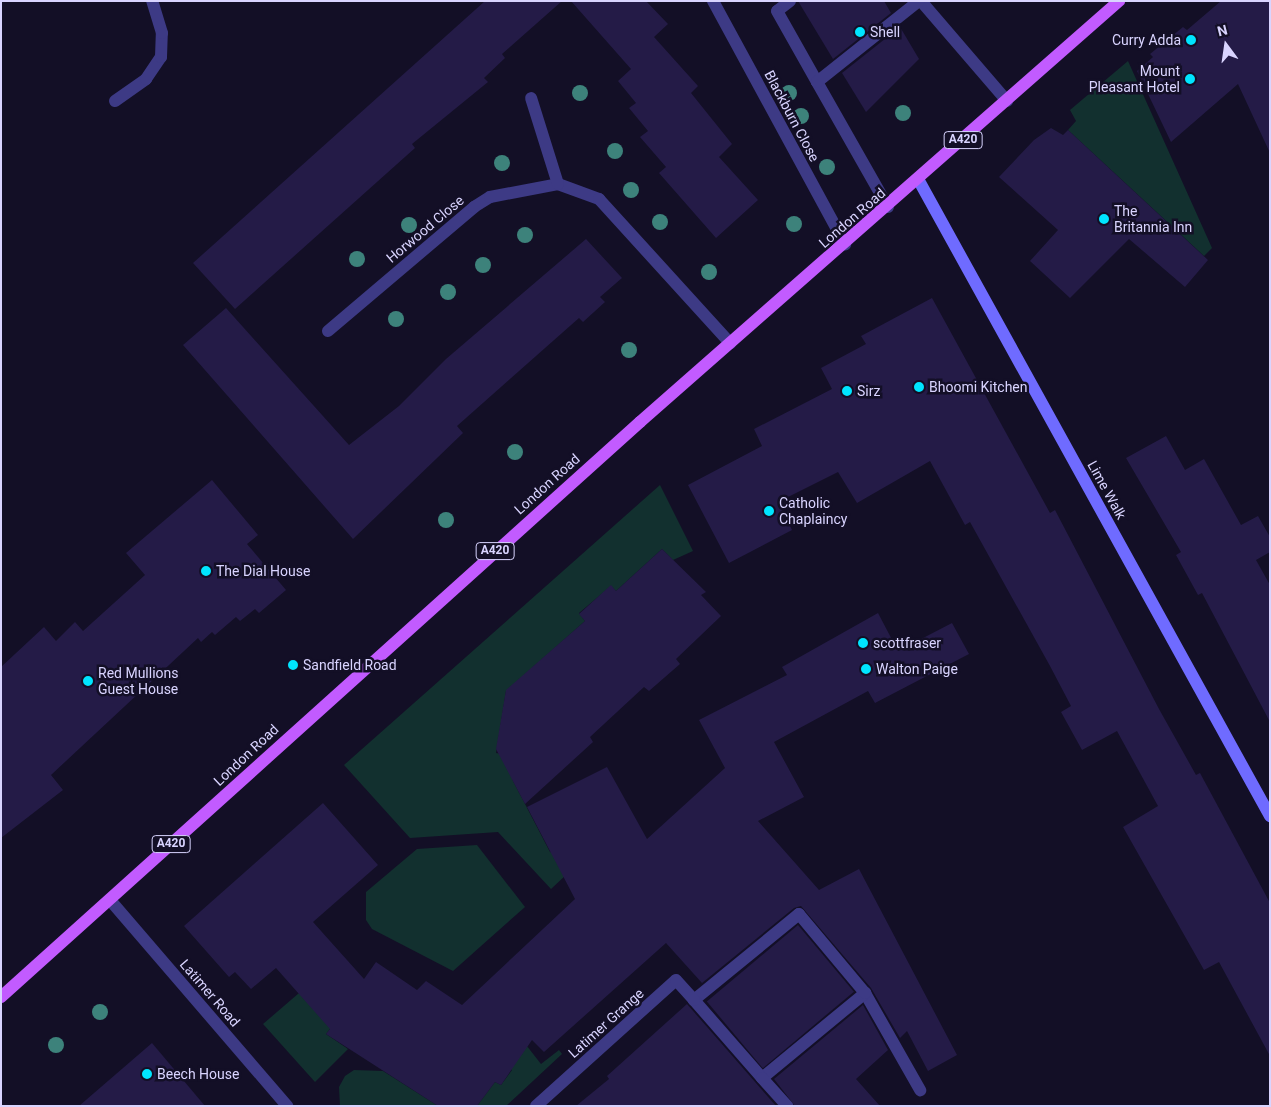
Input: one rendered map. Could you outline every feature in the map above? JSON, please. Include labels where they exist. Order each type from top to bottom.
[{"type":"main road","name":"London Road","points":[[1,997],[110,900],[315,711],[1120,1]]},
{"type":"street","points":[[115,101],[146,79],[161,57],[162,33],[152,1]]},
{"type":"street","name":"Blackburn Close","points":[[713,1],[845,244]]},
{"type":"street","points":[[790,1],[778,11],[888,207]]},
{"type":"street","points":[[818,82],[920,1],[1007,101]]},
{"type":"street","points":[[531,98],[558,184],[599,199],[730,343]]},
{"type":"street","name":"Lime Walk","points":[[918,179],[1270,816]]},
{"type":"street","name":"Horwood Close","points":[[328,331],[474,206],[490,197],[558,184]]},
{"type":"street","name":"Latimer Road","points":[[110,900],[287,1106]]},
{"type":"street","points":[[787,1106],[694,1000],[799,914],[865,993],[920,1090]]},
{"type":"street","name":"Latimer Grange","points":[[536,1106],[676,980],[694,1000]]},
{"type":"street","points":[[762,1078],[865,993]]},
{"type":"green space","points":[[1128,61],[1212,248],[1204,256],[1068,130],[1076,121],[1070,110]]},
{"type":"green space","points":[[660,485],[693,551],[673,560],[662,549],[616,591],[611,586],[579,613],[585,621],[506,691],[496,753],[524,758],[512,779],[550,852],[581,861],[551,889],[498,832],[410,838],[344,765]]},
{"type":"green space","points":[[477,845],[525,907],[453,971],[372,929],[366,920],[366,892],[417,849]]},
{"type":"green space","points":[[313,981],[333,1025],[326,1034],[348,1049],[315,1082],[263,1024]]},
{"type":"green space","points":[[523,1041],[541,1064],[559,1050],[562,1054],[506,1106],[477,1106],[495,1082],[501,1085],[512,1070],[506,1066]]},
{"type":"green space","points":[[354,1070],[383,1071],[438,1106],[340,1106],[339,1087],[345,1076]]},
{"type":"building","points":[[485,1],[562,1],[502,54],[505,58],[484,78],[488,82],[412,144],[415,148],[235,309],[193,263]]},
{"type":"building","points":[[571,1],[646,1],[668,24],[654,37],[698,86],[691,93],[732,144],[719,157],[758,200],[716,238],[659,173],[666,167],[640,137],[648,131],[629,108],[636,103],[618,81],[631,69]]},
{"type":"building","points":[[798,1],[884,1],[891,13],[833,59]]},
{"type":"building","points":[[1221,1],[1270,1],[1270,153],[1238,84],[1171,142],[1137,71],[1153,57],[1150,54],[1183,27],[1187,30]]},
{"type":"building","points":[[900,27],[919,59],[866,112],[842,73]]},
{"type":"building","name":"The Britannia Inn","points":[[1051,128],[1063,135],[1068,130],[1208,260],[1185,287],[1129,239],[1070,298],[1030,261],[1058,230],[999,177],[1034,140]]},
{"type":"building","points":[[586,239],[622,278],[600,297],[605,302],[583,322],[579,318],[457,426],[463,433],[353,539],[183,345],[226,308],[349,445],[399,406],[446,359]]},
{"type":"building","points":[[932,298],[1050,513],[1055,510],[1159,709],[1196,775],[1200,773],[1270,903],[1270,1056],[1219,962],[1204,970],[1123,827],[1158,806],[1117,731],[1082,750],[1061,712],[1071,706],[1050,666],[970,522],[965,525],[930,461],[857,503],[838,472],[778,502],[792,530],[729,563],[688,485],[762,446],[754,429],[832,389],[821,368],[866,344],[861,336]]},
{"type":"building","points":[[1166,436],[1185,470],[1204,459],[1241,525],[1258,516],[1270,537],[1270,552],[1256,560],[1270,585],[1270,722],[1202,593],[1198,595],[1176,555],[1181,552],[1126,458]]},
{"type":"building","points":[[212,480],[258,535],[247,544],[286,590],[259,613],[255,609],[240,621],[236,617],[215,635],[212,632],[201,642],[198,638],[51,775],[63,790],[1,838],[1,667],[44,627],[56,641],[75,622],[83,631],[145,575],[126,553]]},
{"type":"building","points":[[662,549],[706,592],[701,595],[721,616],[676,659],[680,664],[649,691],[644,687],[590,737],[593,742],[525,804],[496,749],[506,690],[585,621],[579,614],[611,585],[616,591]]},
{"type":"building","points":[[878,613],[898,651],[952,623],[969,654],[875,703],[868,691],[774,742],[804,797],[758,821],[819,890],[859,869],[957,1055],[928,1071],[907,1031],[900,1038],[871,988],[801,906],[794,908],[702,983],[666,943],[544,1052],[532,1040],[501,1085],[495,1082],[477,1106],[438,1106],[326,1034],[330,1029],[276,968],[251,989],[235,972],[229,977],[184,926],[323,803],[378,865],[313,922],[364,979],[376,962],[417,990],[426,981],[462,1005],[575,899],[527,807],[607,767],[647,839],[725,768],[699,720],[787,675],[782,667]]},
{"type":"building","points":[[798,925],[854,992],[763,1068],[707,1001]]},
{"type":"building","points":[[687,1004],[776,1106],[576,1106],[609,1079],[607,1076]]},
{"type":"building","points":[[863,1005],[888,1050],[856,1079],[880,1106],[795,1106],[774,1079]]},
{"type":"building","name":"Beech House","points":[[152,1043],[205,1106],[79,1106]]},
{"type":"place","name":"Shell","points":[[860,32]]},
{"type":"place","name":"Curry Adda","points":[[1191,40]]},
{"type":"place","name":"Mount Pleasant Hotel","points":[[1190,79]]},
{"type":"place","name":"The Britannia Inn","points":[[1104,219]]},
{"type":"place","name":"Bhoomi Kitchen","points":[[919,387]]},
{"type":"place","name":"Sirz","points":[[847,391]]},
{"type":"place","name":"Catholic Chaplaincy","points":[[769,511]]},
{"type":"place","name":"The Dial House","points":[[206,571]]},
{"type":"place","name":"scottfraser","points":[[863,643]]},
{"type":"place","name":"Sandfield Road","points":[[293,665]]},
{"type":"place","name":"Walton Paige","points":[[866,669]]},
{"type":"place","name":"Red Mullions Guest House","points":[[88,681]]},
{"type":"place","name":"Beech House","points":[[147,1074]]}]
